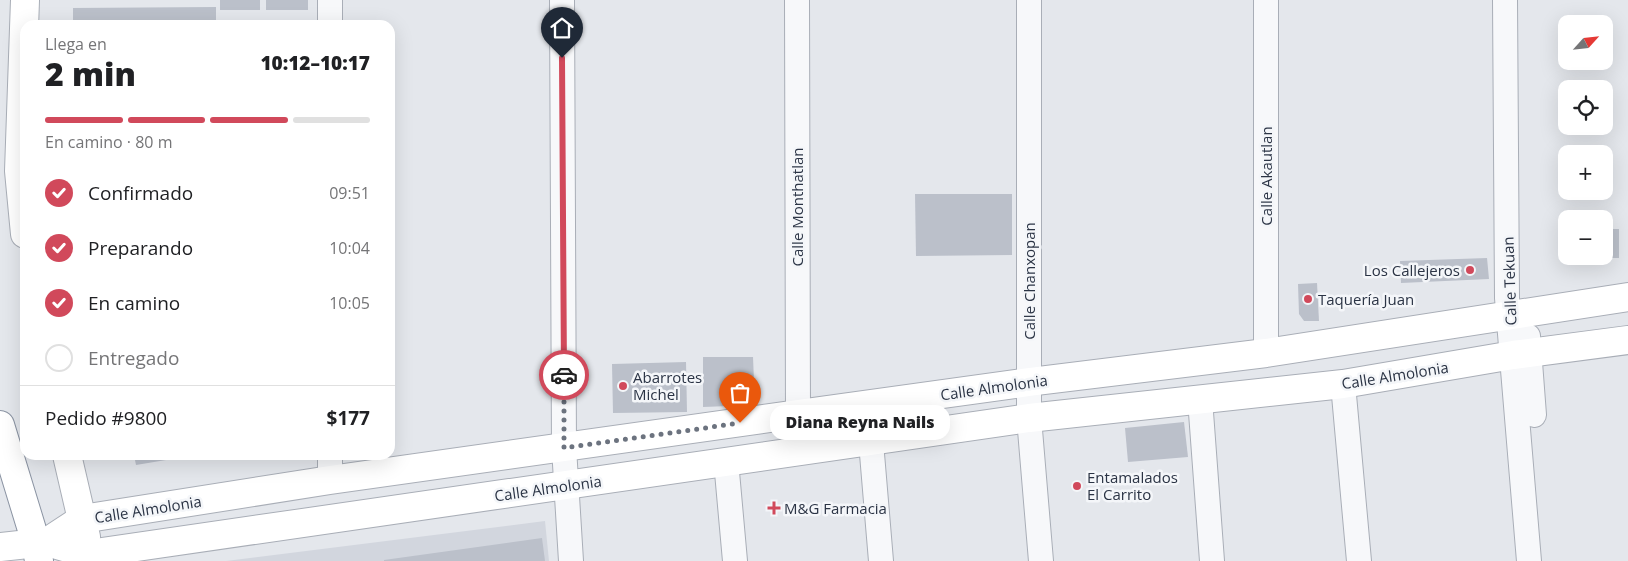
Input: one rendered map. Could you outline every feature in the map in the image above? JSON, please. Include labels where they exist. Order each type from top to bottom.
[{"type":"main road","points":[[23,20],[24,0]]},
{"type":"main road","points":[[20,137],[20,182]]},
{"type":"main road","name":"Calle Almolonia","points":[[41,549],[82,519],[330,468],[564,448],[1029,382],[1266,353],[1628,297]]},
{"type":"main road","name":"Calle Almolonia","points":[[41,549],[89,558],[726,461],[871,442],[1029,418],[1343,384],[1521,355],[1628,340]]},
{"type":"main road","points":[[0,425],[41,549],[0,547]]},
{"type":"main road","points":[[68,460],[89,558]]},
{"type":"street","points":[[330,0],[330,20]]},
{"type":"street","points":[[562,0],[564,448],[571,561]]},
{"type":"street","name":"Calle Monthatlan","points":[[797,0],[798,414]]},
{"type":"street","name":"Calle Chanxopan","points":[[1029,0],[1029,418],[1041,561]]},
{"type":"street","name":"Calle Akautlan","points":[[1266,0],[1266,353]]},
{"type":"street","name":"Calle Tekuan","points":[[1505,0],[1507,298],[1518,314],[1529,561]]},
{"type":"street","name":"Calle Tekuan","points":[[1521,355],[1545,561]]},
{"type":"street","points":[[1343,384],[1359,561]]},
{"type":"street","points":[[1200,399],[1212,561]]},
{"type":"street","points":[[871,442],[881,561]]},
{"type":"street","points":[[726,461],[735,561]]},
{"type":"shaded area","points":[[545,521],[549,561],[226,561]]},
{"type":"building","points":[[220,0],[260,0],[260,10],[220,10]]},
{"type":"building","points":[[266,0],[308,0],[308,10],[266,10]]},
{"type":"building","points":[[216,7],[216,20],[73,20],[73,8]]},
{"type":"building","points":[[915,194],[1012,194],[1012,255],[916,256]]},
{"type":"building","points":[[1613,229],[1619,229],[1619,258],[1613,258]]},
{"type":"building","points":[[1487,258],[1489,279],[1401,283],[1400,261]]},
{"type":"building","name":"Taquería Juan","points":[[1317,283],[1319,321],[1304,321],[1299,314],[1298,284]]},
{"type":"building","points":[[703,357],[753,357],[755,405],[703,407]]},
{"type":"building","points":[[686,362],[687,412],[613,413],[612,364]]},
{"type":"building","points":[[1184,422],[1188,457],[1128,462],[1125,428]]},
{"type":"building","points":[[135,460],[166,460],[136,465]]},
{"type":"building","points":[[542,538],[545,561],[384,561],[384,560]]},
{"type":"way so far","points":[[564,375],[564,448],[740,423]]},
{"type":"place","name":"Los Callejeros","points":[[1470,270]]},
{"type":"place","name":"Taquería Juan","points":[[1308,299]]},
{"type":"place","name":"Abarrotes Michel","points":[[623,386]]},
{"type":"place","name":"Diana Reyna Nails","points":[[740,423]]},
{"type":"place","name":"Entamalados El Carrito","points":[[1077,486]]},
{"type":"place","name":"M&G Farmacia","points":[[774,508]]},
{"type":"route","points":[[562,58],[564,375]]}]
